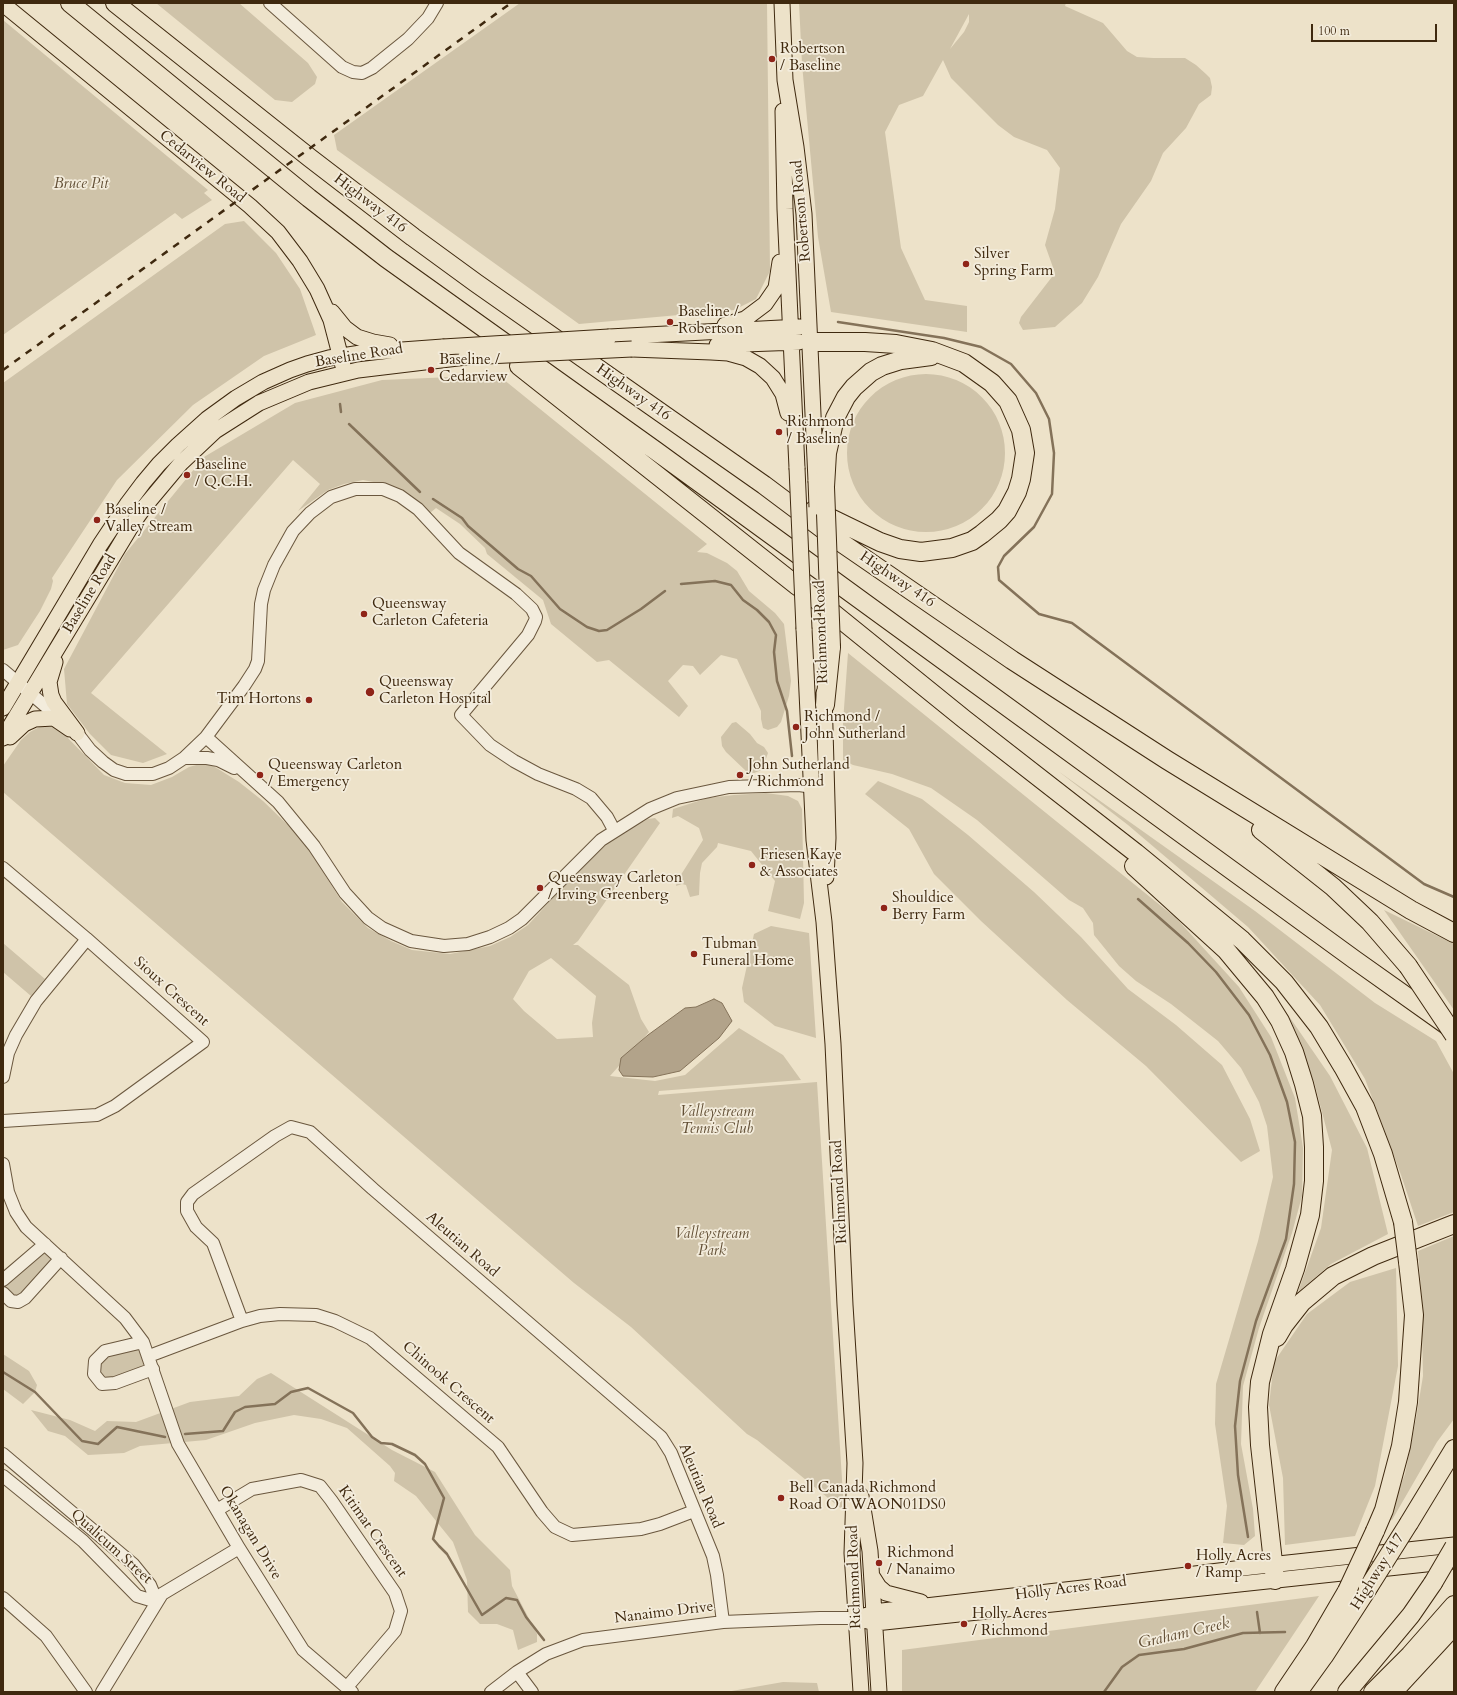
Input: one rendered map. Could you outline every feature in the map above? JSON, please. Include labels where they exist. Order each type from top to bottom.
[{"type":"highway","points":[[70,3],[303,193],[386,258],[612,420],[1323,937],[1454,1030]]},
{"type":"highway","name":"Highway 416","points":[[115,3],[310,158],[413,237],[489,292],[764,484],[836,539],[1012,660],[1167,760]]},
{"type":"highway","points":[[386,258],[452,315],[498,349],[560,400],[812,596],[964,719],[1172,881],[1242,940],[1284,982],[1318,1027],[1343,1067],[1365,1107],[1383,1154],[1402,1222],[1414,1315],[1408,1402],[1401,1446],[1384,1510],[1347,1591],[1315,1646],[1284,1692]]},
{"type":"highway","points":[[764,484],[880,542],[910,551],[932,552],[947,550],[962,545],[982,534],[999,520],[1017,492],[1024,468],[1024,442],[1013,410],[1001,391],[992,383],[973,369],[951,358],[918,348],[882,342],[809,334]]},
{"type":"highway","points":[[825,705],[827,645],[821,484],[835,418],[846,397],[854,387],[882,366],[900,360],[922,356],[951,358]]},
{"type":"highway","points":[[964,719],[1151,880],[1217,941],[1265,997],[1287,1035],[1299,1068],[1312,1116],[1314,1181],[1307,1231],[1295,1269],[1277,1316],[1259,1389],[1258,1419],[1274,1572]]},
{"type":"highway","points":[[1167,760],[1411,910],[1454,933]]},
{"type":"highway","points":[[1167,760],[1278,842],[1333,888],[1370,922],[1408,966],[1454,1036]]},
{"type":"highway","points":[[1263,1368],[1284,1325],[1302,1302],[1323,1283],[1346,1268],[1361,1261],[1454,1224]]},
{"type":"highway","name":"Highway 417","points":[[1298,1692],[1324,1656],[1368,1588],[1454,1449]]},
{"type":"highway","points":[[1347,1692],[1411,1615],[1433,1583],[1454,1546]]},
{"type":"highway","points":[[1373,1692],[1410,1655],[1454,1605]]},
{"type":"highway","points":[[1393,1692],[1454,1626]]},
{"type":"main road","name":"Robertson Road","points":[[782,3],[785,80],[796,147],[804,214],[809,334]]},
{"type":"main road","name":"Cedarview Road","points":[[3,4],[266,220],[283,238],[300,260],[324,304],[331,320],[342,356],[345,372]]},
{"type":"main road","name":"Robertson Road","points":[[785,80],[782,108],[784,209],[791,328],[790,343]]},
{"type":"main road","points":[[692,332],[745,319],[759,310],[769,299],[776,288],[778,279],[784,209]]},
{"type":"main road","points":[[324,304],[345,328],[357,337],[373,342],[411,348]]},
{"type":"main road","name":"Baseline Road","points":[[3,708],[114,522],[143,482],[178,445],[217,412],[263,382],[296,368],[342,356],[411,348],[692,332],[791,328],[809,334]]},
{"type":"main road","points":[[809,334],[821,484]]},
{"type":"main road","name":"Baseline Road","points":[[3,738],[122,540],[141,512],[181,463],[204,441],[228,422],[259,404],[309,382],[358,370],[466,357],[790,343],[809,334]]},
{"type":"main road","name":"Richmond Road","points":[[790,343],[814,840],[824,922],[833,1044],[844,1298],[855,1463],[852,1553],[861,1692]]},
{"type":"main road","points":[[632,349],[728,354],[746,358],[760,366],[774,378],[783,394],[796,453]]},
{"type":"main road","points":[[71,625],[51,671],[49,682],[51,695],[54,702],[78,733]]},
{"type":"main road","name":"Richmond Road","points":[[824,922],[828,838],[825,705]]},
{"type":"main road","points":[[3,746],[17,729],[35,719],[54,718],[78,733]]},
{"type":"main road","name":"Richmond Road","points":[[855,1463],[870,1551],[879,1692]]},
{"type":"main road","name":"Holly Acres Road","points":[[856,1618],[1274,1572],[1454,1546]]},
{"type":"main road","name":"Holly Acres Road","points":[[875,1617],[933,1605],[1069,1590],[1274,1572],[1454,1561]]},
{"type":"main road","points":[[872,1576],[879,1587],[886,1594],[933,1605]]},
{"type":"street","points":[[270,3],[342,67],[354,72],[362,73],[372,68],[408,40],[428,18],[437,3]]},
{"type":"street","points":[[3,670],[78,733],[90,750],[114,770],[126,774],[153,774],[169,768],[184,758],[206,737],[255,669],[258,661],[261,604],[264,590],[274,565],[293,531],[310,513],[331,497],[354,489],[383,489],[400,496],[418,508],[459,553],[516,594],[532,609],[536,616],[536,621],[528,635],[461,715],[490,745],[514,761],[538,774],[576,789],[591,798],[607,817],[614,830]]},
{"type":"street","points":[[206,737],[284,809],[314,846],[345,893],[368,918],[397,936],[430,945],[444,946],[468,944],[490,937],[508,928],[522,919],[584,856],[614,830],[650,809],[677,798],[729,787],[811,786],[826,789]]},
{"type":"street","points":[[184,758],[205,757],[218,760],[246,774]]},
{"type":"street","name":"Sioux Crescent","points":[[3,868],[87,939],[203,1042],[115,1106],[97,1115],[3,1121]]},
{"type":"street","points":[[3,1078],[8,1053],[16,1035],[36,1001],[87,939]]},
{"type":"street","name":"Aleutian Road","points":[[242,1321],[213,1243],[196,1227],[187,1211],[187,1202],[193,1194],[275,1136],[291,1127],[310,1132],[373,1189],[661,1437],[671,1453],[713,1556],[718,1575],[723,1622]]},
{"type":"street","name":"Okanagan Drive","points":[[3,1164],[8,1192],[16,1212],[26,1227],[125,1318],[143,1342],[178,1444],[239,1548],[303,1650],[349,1690]]},
{"type":"street","points":[[3,1280],[45,1244]]},
{"type":"street","points":[[3,1293],[11,1301],[18,1302],[25,1298],[61,1258]]},
{"type":"street","name":"Chinook Crescent","points":[[149,1356],[242,1321],[260,1316],[280,1314],[316,1315],[335,1321],[370,1338],[498,1447],[542,1512],[555,1527],[572,1535],[641,1528],[660,1524],[694,1511]]},
{"type":"street","points":[[143,1342],[105,1351],[95,1360],[94,1374],[102,1384],[115,1383],[153,1369]]},
{"type":"street","name":"Qualicum Street","points":[[3,1454],[133,1564],[150,1585],[156,1602]]},
{"type":"street","name":"Qualicum Street","points":[[3,1476],[83,1541],[137,1596],[156,1602]]},
{"type":"street","points":[[22,1492],[34,1480]]},
{"type":"street","name":"Kitimat Crescent","points":[[217,1510],[252,1489],[301,1480],[320,1486],[331,1500],[395,1593],[401,1611],[395,1631],[349,1690]]},
{"type":"street","points":[[102,1692],[162,1594],[239,1548]]},
{"type":"street","points":[[3,1598],[46,1636],[86,1692]]},
{"type":"street","name":"Nanaimo Drive","points":[[491,1692],[517,1672],[546,1654],[582,1640],[723,1622],[856,1618]]},
{"type":"street","points":[[517,1672],[532,1692]]},
{"type":"green space","points":[[156,3],[239,3],[308,63],[317,77],[315,84],[292,102],[275,100]]},
{"type":"green space","points":[[520,3],[767,3],[770,271],[756,299],[734,310],[579,324],[337,150],[334,135]]},
{"type":"green space","points":[[799,3],[1066,3],[1065,6],[1103,23],[1127,51],[1137,57],[1185,58],[1196,65],[1210,78],[1212,87],[1211,95],[1199,104],[1186,128],[1163,153],[1151,181],[1121,224],[1098,277],[1082,303],[1055,327],[1023,330],[1019,323],[1021,317],[1055,273],[1045,245],[1055,209],[1060,168],[1047,150],[1014,137],[998,125],[951,78],[943,60],[923,96],[899,105],[885,132],[901,248],[925,300],[967,306],[967,332],[831,312],[818,237],[802,64]],"holes":[[[969,14],[969,22],[964,32],[950,49]]]},
{"type":"green space","name":"Bruce Pit","points":[[3,20],[208,190],[204,193],[212,200],[182,219],[175,213],[3,335]]},
{"type":"green space","points":[[244,221],[276,253],[300,289],[316,335],[264,356],[193,405],[117,480],[52,578],[53,581],[51,589],[40,611],[18,645],[3,650],[3,383],[225,224]]},
{"type":"green space","points":[[926,374],[956,380],[982,397],[999,423],[1005,453],[999,483],[982,509],[956,526],[926,532],[896,526],[870,509],[853,483],[847,453],[853,423],[870,397],[896,380]]},
{"type":"green space","points":[[498,375],[707,544],[697,552],[707,553],[727,563],[737,571],[749,591],[775,613],[784,624],[791,681],[789,696],[781,722],[777,727],[768,730],[763,728],[761,711],[737,659],[721,655],[700,675],[693,666],[683,665],[668,681],[688,706],[679,717],[609,660],[597,662],[551,624],[543,600],[487,554],[485,548],[460,524],[436,508],[430,513],[409,494],[384,484],[363,480],[344,484],[328,490],[298,511],[320,484],[293,460],[91,693],[167,754],[143,763],[111,755],[90,734],[67,704],[64,669],[125,554],[204,457],[295,403],[382,380]]},
{"type":"green space","points":[[848,653],[1176,918],[1239,987],[1271,1037],[1295,1098],[1303,1148],[1302,1196],[1292,1233],[1259,1328],[1243,1386],[1241,1444],[1253,1509],[1255,1536],[1244,1545],[1223,1543],[1227,1506],[1215,1424],[1216,1384],[1258,1241],[1273,1177],[1267,1126],[1259,1102],[1241,1068],[1218,1041],[1171,1004],[1136,981],[1119,966],[1094,935],[1093,923],[1083,908],[1069,900],[977,820],[931,788],[892,774],[853,765],[843,760],[843,722]]},
{"type":"green space","points":[[736,722],[750,734],[757,743],[764,747],[768,753],[762,770],[754,773],[746,771],[726,752],[722,746],[721,737],[732,723]]},
{"type":"green space","points":[[41,726],[53,727],[65,735],[104,775],[125,783],[151,785],[172,777],[189,767],[206,763],[215,767],[239,782],[263,801],[294,831],[308,848],[342,902],[368,928],[391,941],[412,950],[450,954],[490,946],[510,937],[528,925],[577,872],[608,843],[623,832],[648,819],[655,818],[660,823],[578,941],[573,945],[578,945],[629,985],[641,1019],[649,1032],[610,1076],[655,1081],[685,1075],[739,1028],[783,1055],[801,1080],[659,1091],[658,1095],[817,1082],[844,1511],[757,1440],[747,1434],[631,1327],[574,1283],[3,792],[3,766],[21,740],[30,732]],"holes":[[[551,958],[596,996],[592,1023],[593,1037],[557,1039],[524,1011],[513,999],[529,971]]]},
{"type":"green space","points":[[1058,771],[1255,911],[1375,1003],[1436,1041],[1454,1074],[1454,1212],[1418,1226],[1401,1175],[1365,1079],[1320,1005],[1248,927],[1128,825]]},
{"type":"green space","points":[[878,781],[922,799],[968,835],[1034,892],[1081,937],[1128,989],[1176,1025],[1222,1065],[1250,1119],[1260,1151],[1241,1162],[1146,1066],[1067,1000],[981,921],[934,874],[909,829],[865,794]]},
{"type":"green space","points":[[766,793],[788,796],[798,801],[802,809],[804,903],[800,919],[768,911],[775,881],[751,851],[718,843],[717,847],[702,863],[699,895],[690,897],[686,885],[682,884],[676,886],[677,881],[703,840],[699,828],[678,816],[672,818],[673,809],[708,798]]},
{"type":"green space","points":[[1384,910],[1454,944],[1454,1010]]},
{"type":"green space","points":[[771,926],[809,933],[816,1038],[775,1026],[744,1002],[742,988],[754,934]]},
{"type":"green space","points":[[3,943],[45,979],[31,996],[3,972]]},
{"type":"green space","points":[[1282,1006],[1330,1076],[1367,1148],[1388,1234],[1331,1264],[1298,1292],[1321,1228],[1332,1150],[1314,1082]]},
{"type":"green space","points":[[1454,1236],[1454,1419],[1437,1442],[1392,1520],[1388,1518],[1405,1474],[1423,1376],[1421,1290],[1418,1251]]},
{"type":"green space","points":[[46,1252],[50,1258],[50,1264],[17,1299],[4,1289],[5,1284],[39,1253]]},
{"type":"green space","points":[[1396,1268],[1398,1366],[1375,1486],[1355,1536],[1285,1545],[1283,1478],[1269,1405],[1274,1362],[1307,1314],[1350,1282]]},
{"type":"green space","points":[[134,1348],[140,1349],[144,1359],[144,1364],[139,1370],[107,1380],[97,1371],[98,1359]]},
{"type":"green space","points":[[3,1354],[29,1371],[37,1385],[35,1392],[23,1404],[3,1389]]},
{"type":"green space","points":[[271,1373],[392,1450],[435,1472],[475,1535],[510,1570],[512,1586],[537,1634],[537,1642],[518,1650],[513,1630],[497,1624],[480,1624],[468,1612],[467,1580],[453,1542],[416,1496],[394,1481],[395,1473],[390,1466],[347,1428],[321,1419],[294,1415],[255,1423],[206,1440],[140,1446],[124,1453],[88,1455],[65,1436],[48,1431],[31,1410],[70,1420],[95,1431],[107,1421],[136,1422],[190,1402],[239,1396],[257,1379]]},
{"type":"green space","points":[[1319,1596],[1255,1692],[902,1692],[902,1650]]},
{"type":"green space","points":[[783,1682],[817,1683],[819,1692],[726,1692]]},
{"type":"shaded area","points":[[714,999],[722,1003],[732,1021],[719,1038],[680,1071],[653,1077],[623,1076],[619,1070],[621,1058],[648,1035],[685,1008],[696,1007]]},
{"type":"waterway","points":[[838,322],[944,338],[981,347],[1011,364],[1036,393],[1049,419],[1054,453],[1052,494],[1034,527],[1004,556],[998,567],[999,580],[1039,614],[1072,623],[1424,884],[1454,897]]},
{"type":"waterway","points":[[340,404],[341,412]]},
{"type":"waterway","points":[[349,424],[420,492]]},
{"type":"waterway","points":[[433,499],[462,518],[468,526],[518,569],[531,576],[560,609],[587,627],[599,631],[607,630],[641,609],[665,591]]},
{"type":"waterway","points":[[681,584],[715,581],[731,585],[743,600],[757,610],[769,622],[776,635],[774,652],[777,681],[787,711],[792,756]]},
{"type":"waterway","points":[[1138,899],[1188,943],[1216,972],[1249,1015],[1270,1055],[1287,1102],[1295,1142],[1294,1184],[1286,1239],[1256,1321],[1240,1381],[1235,1426],[1238,1475],[1248,1537]]},
{"type":"waterway","name":"Graham Creek","points":[[3,1372],[35,1392],[82,1441],[98,1444],[117,1427],[165,1437]]},
{"type":"waterway","name":"Graham Creek","points":[[185,1434],[223,1431],[235,1412],[245,1407],[275,1404],[291,1392],[308,1388],[353,1413],[372,1437],[381,1443],[392,1444],[415,1455],[425,1464],[444,1498],[433,1539],[447,1554],[482,1615],[506,1598],[517,1600],[526,1617],[544,1640]]},
{"type":"waterway","points":[[1257,1612],[1260,1633]]},
{"type":"waterway","name":"Graham Creek","points":[[1104,1692],[1122,1667],[1139,1655],[1184,1649],[1243,1633],[1285,1632]]},
{"type":"railway","points":[[3,370],[511,3]]},
{"type":"place","name":"Robertson / Baseline","points":[[772,59]]},
{"type":"place","name":"Silver Spring Farm","points":[[966,264]]},
{"type":"place","name":"Baseline / Robertson","points":[[670,322]]},
{"type":"place","name":"Baseline / Cedarview","points":[[431,370]]},
{"type":"place","name":"Richmond / Baseline","points":[[779,432]]},
{"type":"place","name":"Baseline / Q.C.H.","points":[[187,475]]},
{"type":"place","name":"Baseline / Valley Stream","points":[[97,520]]},
{"type":"place","name":"Queensway Carleton Cafeteria","points":[[364,614]]},
{"type":"place","name":"Queensway Carleton Hospital","points":[[370,692]]},
{"type":"place","name":"Tim Hortons","points":[[309,700]]},
{"type":"place","name":"Richmond / John Sutherland","points":[[796,727]]},
{"type":"place","name":"Queensway Carleton / Emergency","points":[[260,775]]},
{"type":"place","name":"John Sutherland / Richmond","points":[[740,775]]},
{"type":"place","name":"Friesen Kaye & Associates","points":[[752,865]]},
{"type":"place","name":"Queensway Carleton / Irving Greenberg","points":[[540,888]]},
{"type":"place","name":"Shouldice Berry Farm","points":[[884,908]]},
{"type":"place","name":"Tubman Funeral Home","points":[[694,954]]},
{"type":"place","name":"Bell Canada Richmond Road OTWAON01DS0","points":[[781,1498]]},
{"type":"place","name":"Richmond / Nanaimo","points":[[879,1563]]},
{"type":"place","name":"Holly Acres / Ramp","points":[[1188,1566]]},
{"type":"place","name":"Holly Acres / Richmond","points":[[964,1624]]},
{"type":"park label","name":"Valleystream Tennis Club","points":[[717,1122]]},
{"type":"park label","name":"Valleystream Park","points":[[712,1244]]}]
